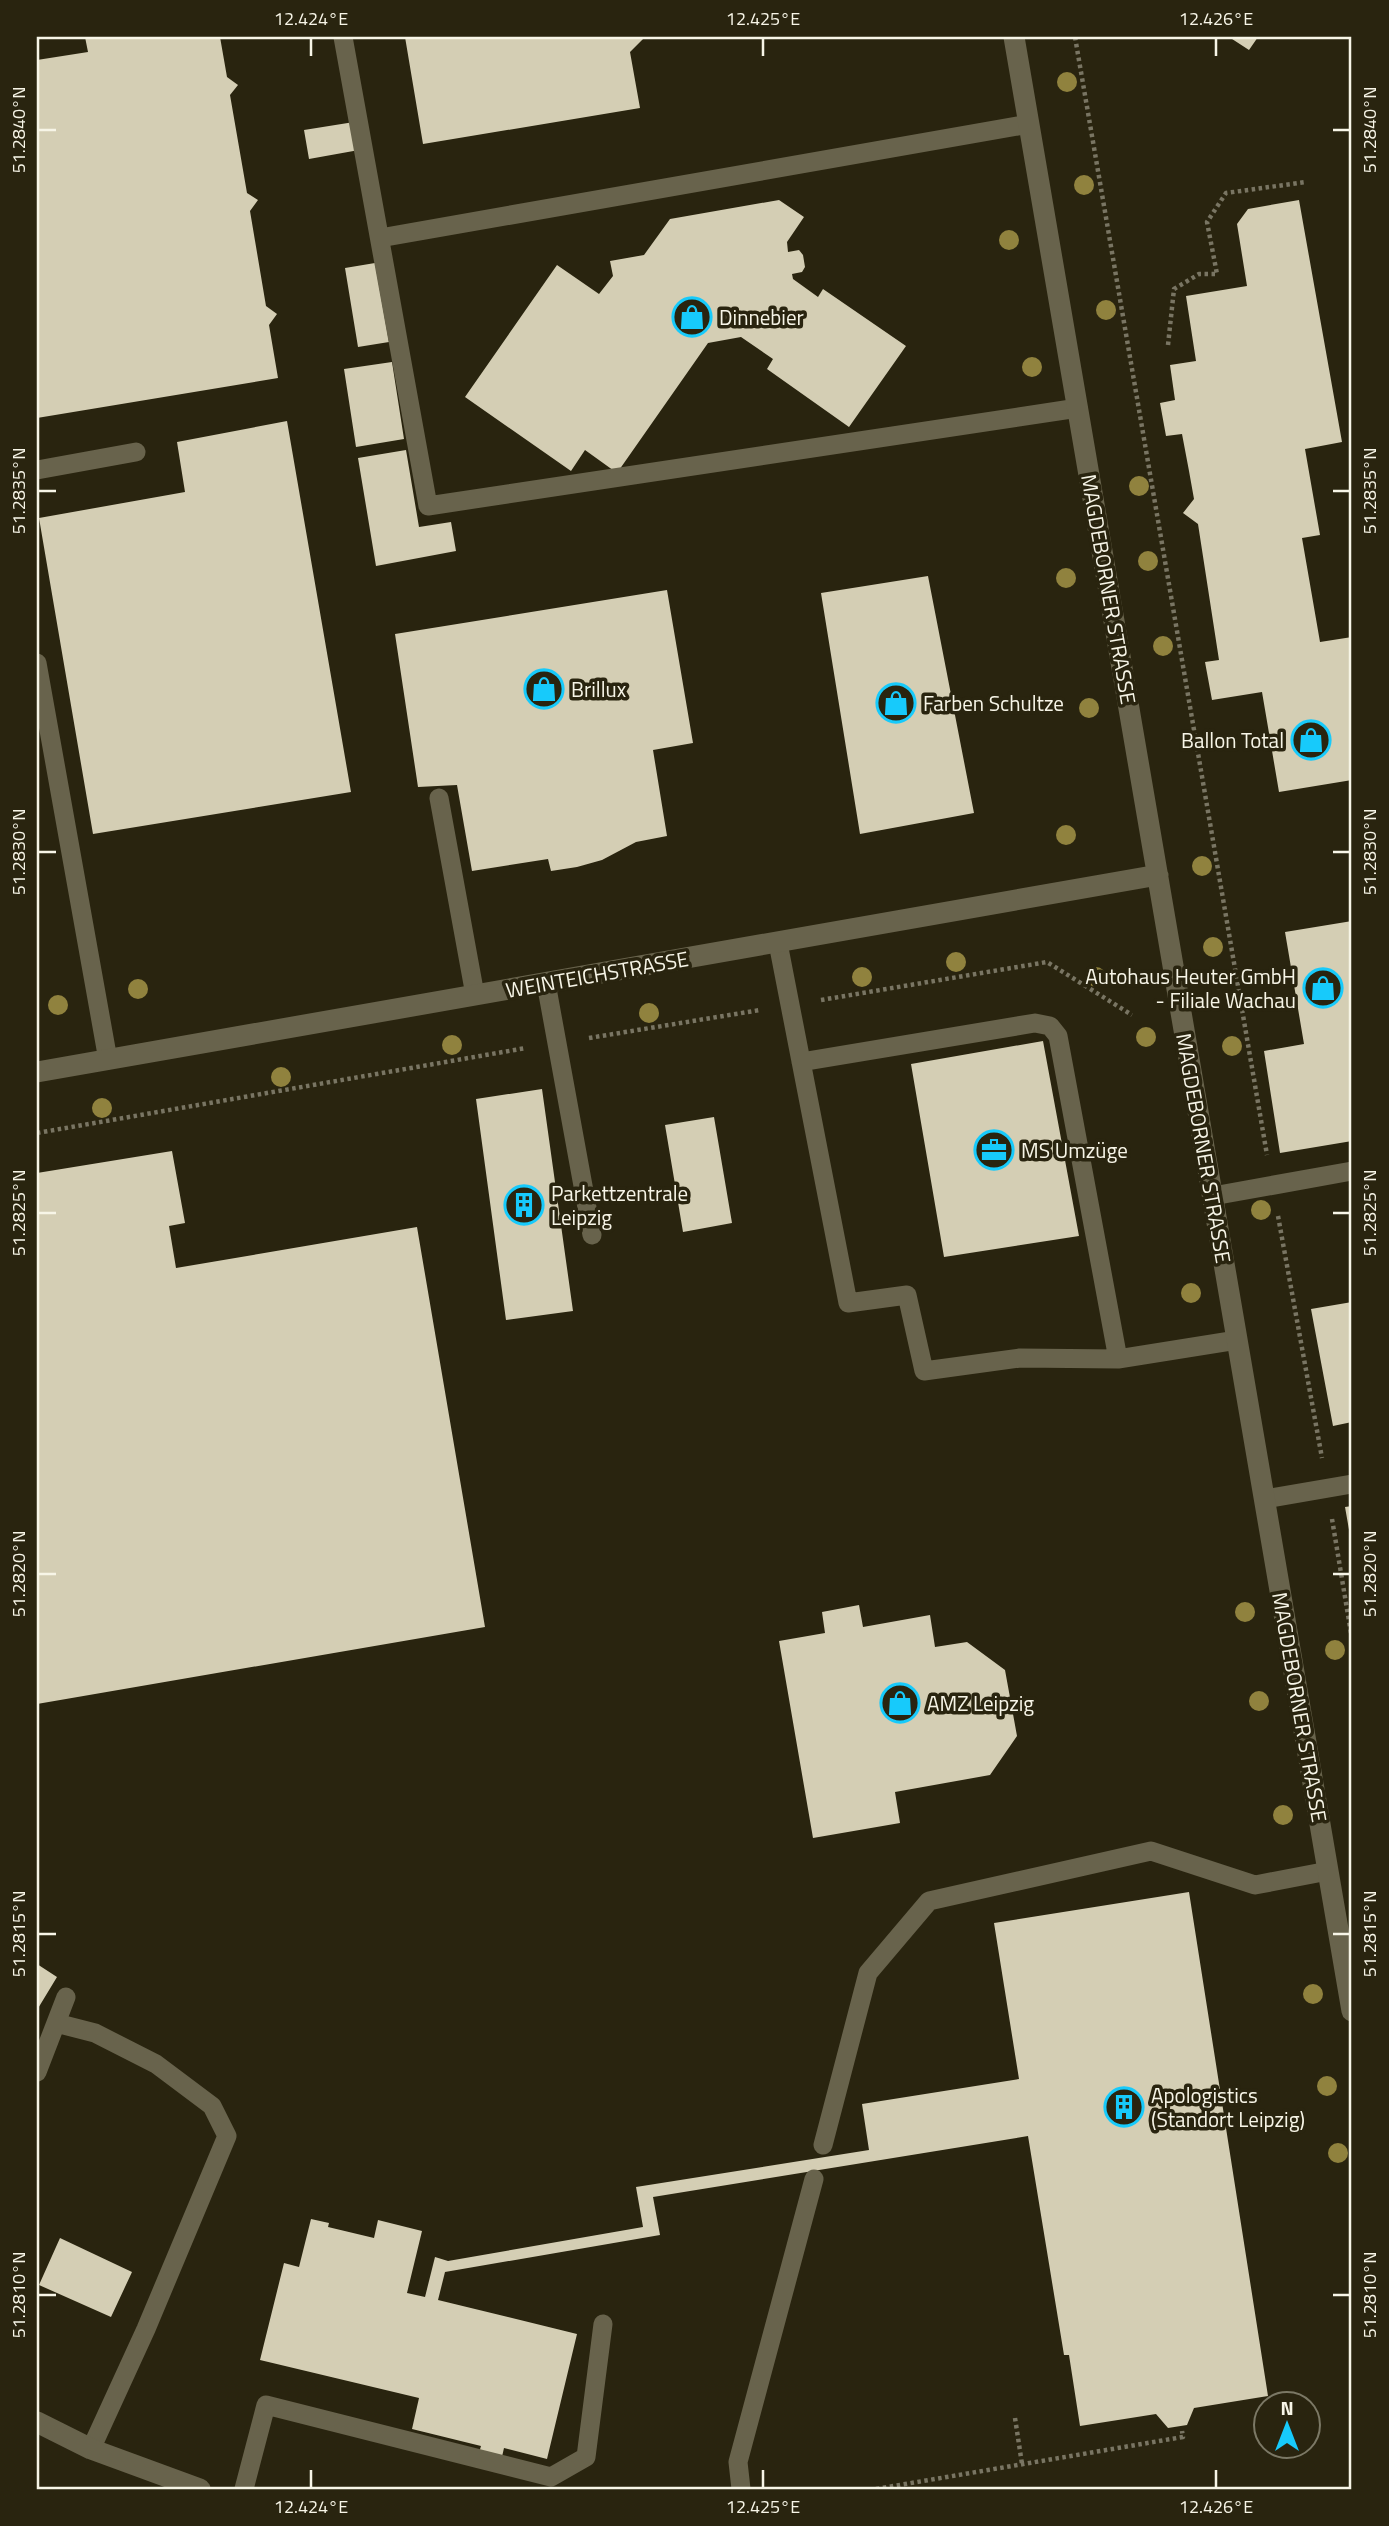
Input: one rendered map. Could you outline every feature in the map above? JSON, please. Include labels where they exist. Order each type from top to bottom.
[{"type":"street","name":"MAGDEBORNER STRASSE","points":[[1014,37],[1352,2011]]},
{"type":"street","name":"WEINTEICHSTRASSE","points":[[37,1072],[1158,876]]},
{"type":"street","points":[[37,2422],[91,2449],[200,2489]]},
{"type":"lane","points":[[343,37],[428,506],[1078,408]]},
{"type":"lane","points":[[380,238],[1029,124]]},
{"type":"lane","points":[[37,470],[136,452]]},
{"type":"lane","points":[[37,663],[108,1060]]},
{"type":"lane","points":[[439,797],[475,995]]},
{"type":"lane","points":[[778,943],[848,1303],[907,1295],[924,1371],[1020,1358],[1118,1359],[1237,1340]]},
{"type":"lane","points":[[546,983],[592,1235]]},
{"type":"lane","points":[[801,1062],[1035,1023],[1049,1026],[1058,1036],[1118,1359]]},
{"type":"lane","points":[[1213,1196],[1352,1171]]},
{"type":"lane","points":[[1265,1499],[1352,1484]]},
{"type":"lane","points":[[823,2145],[869,1973],[929,1901],[1152,1851],[1255,1885],[1328,1871]]},
{"type":"lane","points":[[37,2073],[66,1997]]},
{"type":"lane","points":[[56,2023],[95,2033],[156,2064],[212,2106],[226,2136],[141,2340],[91,2449]]},
{"type":"lane","points":[[741,2489],[738,2462],[814,2179]]},
{"type":"lane","points":[[244,2489],[266,2405],[551,2477],[586,2457],[603,2324]]},
{"type":"path","points":[[1075,37],[1352,1639]]},
{"type":"path","points":[[1168,345],[1174,289],[1199,274],[1217,274],[1207,222],[1226,192],[1306,183]]},
{"type":"path","points":[[1015,2418],[1022,2464]]},
{"type":"path","points":[[876,2489],[1183,2437],[1182,2431]]},
{"type":"building","points":[[85,37],[220,37],[227,77],[238,85],[230,95],[247,193],[258,200],[250,211],[266,306],[277,314],[269,325],[278,378],[37,418],[37,60],[88,52]]},
{"type":"building","points":[[405,37],[645,37],[630,52],[640,108],[423,144]]},
{"type":"building","points":[[1229,37],[1258,37],[1249,50]]},
{"type":"building","points":[[354,122],[359,150],[309,159],[304,130]]},
{"type":"building","name":"Dinnebier","points":[[779,200],[804,217],[787,242],[788,252],[799,250],[803,255],[805,267],[802,272],[792,274],[793,279],[818,297],[823,289],[906,346],[849,427],[767,369],[773,359],[741,337],[708,343],[617,473],[585,450],[571,471],[465,397],[557,265],[599,294],[613,276],[610,261],[644,255],[670,219]]},
{"type":"building","points":[[1299,200],[1342,442],[1305,449],[1320,535],[1302,538],[1320,642],[1352,637],[1352,780],[1279,792],[1262,692],[1212,700],[1205,662],[1219,660],[1198,524],[1183,513],[1194,499],[1182,434],[1166,436],[1160,403],[1175,400],[1170,365],[1196,361],[1186,296],[1247,286],[1237,224],[1248,209]]},
{"type":"building","points":[[375,263],[389,342],[358,347],[345,268]]},
{"type":"building","points":[[392,362],[404,439],[356,447],[344,369]]},
{"type":"building","points":[[287,421],[351,792],[93,834],[39,518],[185,492],[177,442]]},
{"type":"building","points":[[406,450],[419,527],[451,522],[456,551],[376,566],[358,458]]},
{"type":"building","name":"Farben Schultze","points":[[928,576],[974,813],[860,834],[821,593]]},
{"type":"building","name":"Brillux","points":[[667,590],[693,743],[653,750],[667,836],[636,842],[602,860],[577,867],[551,871],[548,859],[472,871],[457,785],[418,787],[395,634]]},
{"type":"building","name":"Autohaus Heuter GmbH - Filiale Wachau","points":[[1352,921],[1352,1141],[1280,1153],[1264,1051],[1304,1044],[1285,932]]},
{"type":"building","name":"MS Umzüge","points":[[1043,1041],[1079,1236],[944,1257],[911,1064]]},
{"type":"building","name":"Parkettzentrale Leipzig","points":[[542,1089],[573,1311],[506,1320],[476,1099]]},
{"type":"building","points":[[714,1117],[732,1223],[683,1232],[665,1125]]},
{"type":"building","points":[[172,1151],[185,1223],[169,1226],[176,1268],[417,1227],[485,1627],[37,1704],[37,1173]]},
{"type":"building","points":[[1352,1302],[1352,1422],[1333,1426],[1311,1309]]},
{"type":"building","points":[[1352,1506],[1352,1541],[1351,1541],[1345,1507]]},
{"type":"building","name":"AMZ Leipzig","points":[[859,1605],[863,1627],[930,1615],[935,1647],[967,1642],[1005,1670],[1017,1736],[990,1775],[895,1792],[900,1823],[813,1838],[779,1641],[825,1633],[822,1612]]},
{"type":"building","points":[[1189,1892],[1267,2390],[1252,2390],[1252,2399],[1194,2408],[1187,2425],[1168,2428],[1156,2414],[1080,2426],[1069,2355],[1064,2355],[1028,2136],[653,2197],[660,2235],[445,2272],[438,2300],[577,2334],[547,2459],[504,2448],[501,2461],[478,2456],[481,2446],[412,2429],[419,2398],[260,2360],[284,2263],[299,2267],[311,2219],[329,2223],[328,2227],[374,2238],[378,2220],[422,2231],[407,2293],[425,2297],[435,2257],[448,2261],[643,2227],[636,2187],[869,2150],[862,2104],[1019,2079],[994,1923]]},
{"type":"building","points":[[37,1964],[57,1977],[37,2010]]},
{"type":"building","points":[[60,2238],[132,2272],[111,2317],[39,2285]]},
{"type":"place","name":"Dinnebier","points":[[692,317]]},
{"type":"place","name":"Brillux","points":[[544,689]]},
{"type":"place","name":"Farben Schultze","points":[[896,703]]},
{"type":"place","name":"Ballon Total","points":[[1311,740]]},
{"type":"place","name":"Autohaus Heuter GmbH - Filiale Wachau","points":[[1323,988]]},
{"type":"place","name":"MS Umzüge","points":[[994,1150]]},
{"type":"place","name":"Parkettzentrale Leipzig","points":[[524,1205]]},
{"type":"place","name":"AMZ Leipzig","points":[[900,1703]]},
{"type":"place","name":"Apologistics (Standort Leipzig)","points":[[1124,2107]]}]
